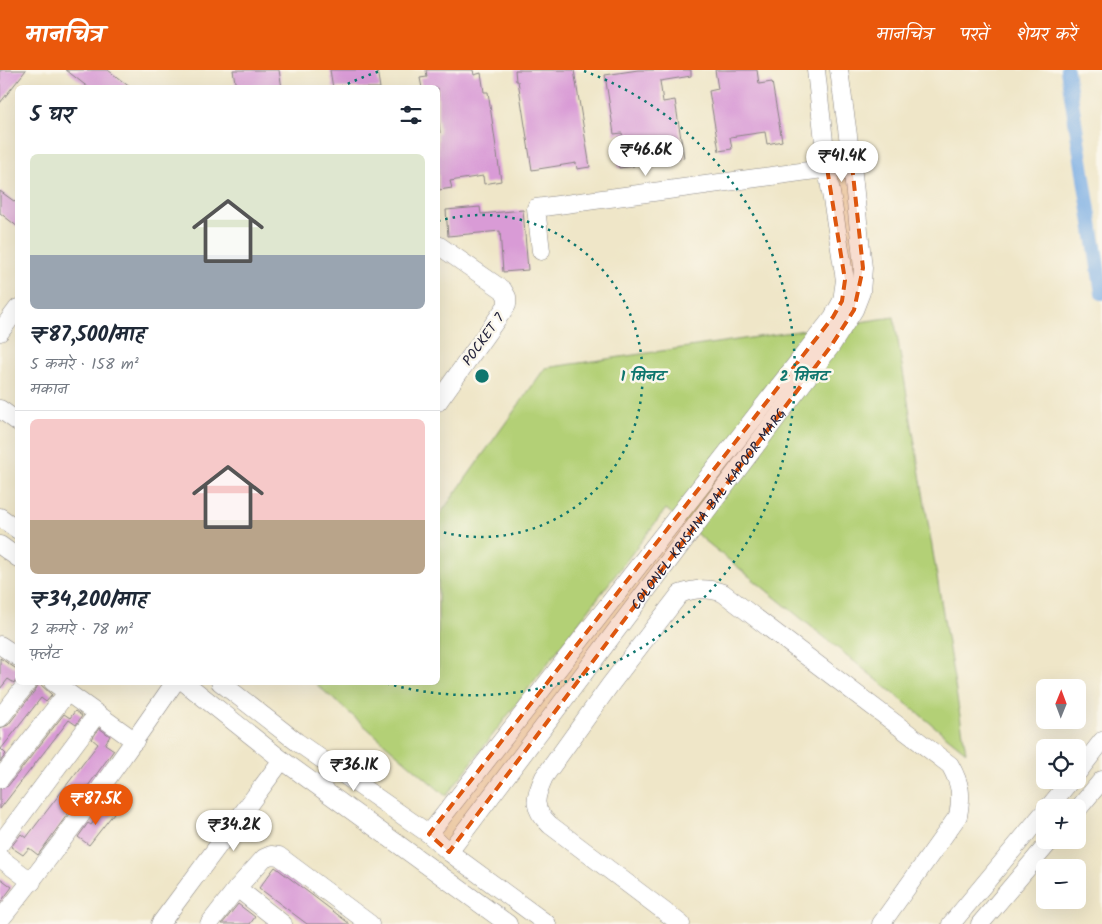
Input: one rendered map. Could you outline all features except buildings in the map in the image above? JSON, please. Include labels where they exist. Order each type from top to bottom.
[{"type":"street","points":[[429,834],[833,317],[842,301],[845,280],[827,168],[816,70]]},
{"type":"street","name":"COLONEL KRISHNA BAL KAPOOR MARG","points":[[449,852],[831,346],[854,310],[861,292],[864,268],[839,70]]},
{"type":"street","points":[[541,251],[536,208],[852,165]]},
{"type":"street","name":"POCKET 7","points":[[440,246],[503,290],[507,297],[507,305],[440,399]]},
{"type":"street","points":[[0,332],[15,312]]},
{"type":"street","points":[[0,409],[15,420]]},
{"type":"street","points":[[0,517],[15,528]]},
{"type":"street","points":[[0,545],[15,556]]},
{"type":"street","points":[[681,924],[550,825],[539,814],[536,804],[538,791],[544,777],[610,685],[680,594],[693,589],[708,589],[723,593],[950,765],[960,782],[962,799],[958,816],[881,924]]},
{"type":"street","points":[[588,668],[610,685]]},
{"type":"street","points":[[0,718],[26,685]]},
{"type":"street","points":[[0,920],[32,882],[174,685]]},
{"type":"street","points":[[224,685],[324,761],[429,834],[449,852],[547,924]]},
{"type":"street","points":[[0,779],[60,688],[135,741]]},
{"type":"street","points":[[206,688],[282,760],[508,924]]},
{"type":"street","points":[[0,844],[97,714]]},
{"type":"street","points":[[1086,761],[1102,741]]},
{"type":"street","points":[[160,924],[282,760]]},
{"type":"street","points":[[312,782],[324,761]]},
{"type":"street","points":[[1086,799],[1102,780]]},
{"type":"street","points":[[1055,799],[1063,789]]},
{"type":"street","points":[[951,924],[1036,822]]},
{"type":"street","points":[[980,924],[1044,849]]},
{"type":"street","points":[[210,924],[237,888],[264,858],[271,855],[279,856],[370,924]]},
{"type":"street","points":[[0,858],[32,882]]},
{"type":"street","points":[[237,888],[272,921]]},
{"type":"highlighted area","points":[[852,165],[863,268],[854,310],[831,346],[449,852],[429,834],[833,317],[842,301],[845,280],[827,168]]},
{"type":"green space","points":[[894,317],[966,752],[666,509],[446,796],[317,685],[440,685],[440,514],[545,368]]},
{"type":"waterway","points":[[1067,70],[1102,293]]}]
